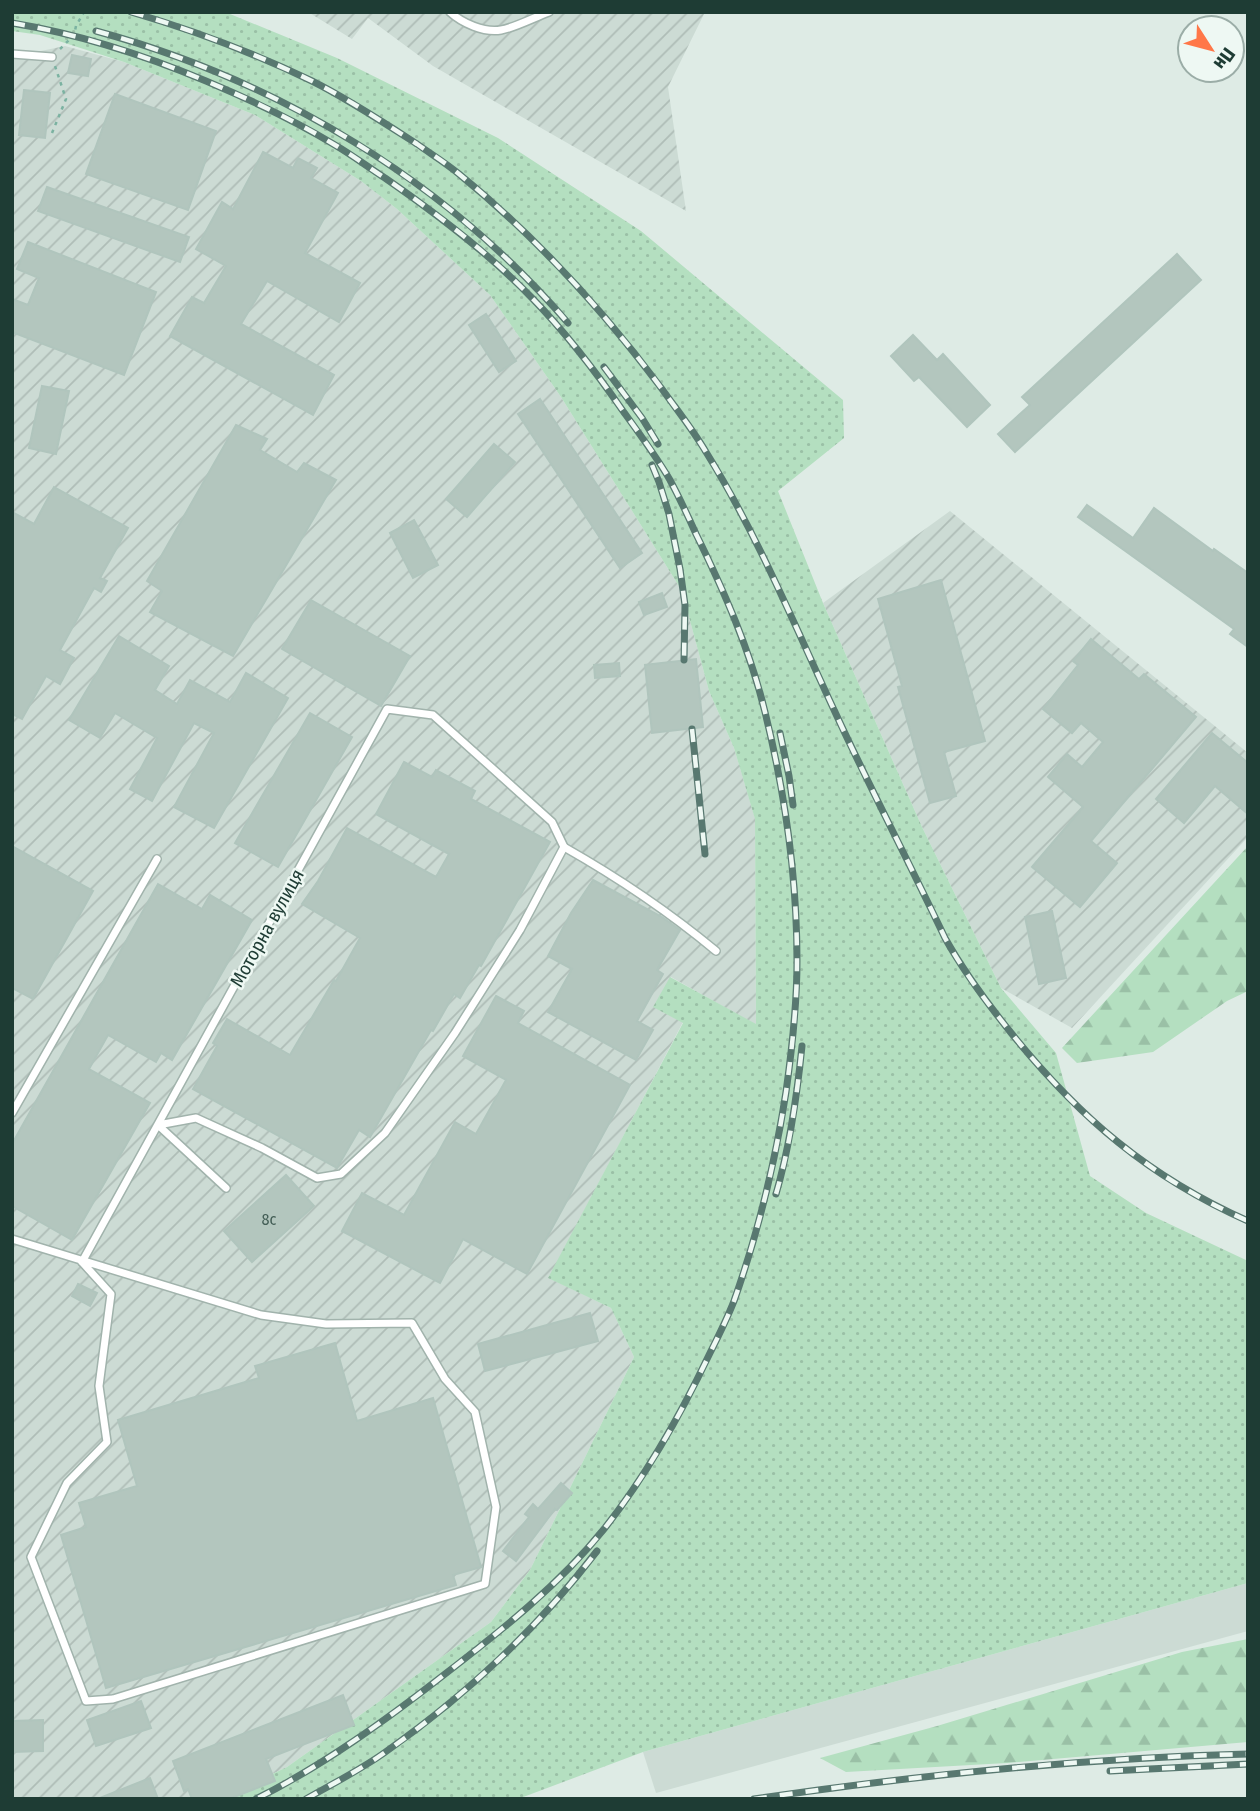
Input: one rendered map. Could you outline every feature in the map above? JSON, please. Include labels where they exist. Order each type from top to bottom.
[{"type":"lane","points":[[450,12],[456,18],[478,28],[500,31],[549,12]]},
{"type":"lane","points":[[12,54],[52,57]]},
{"type":"lane","name":"Моторна вулиця","points":[[82,1262],[387,709],[433,715],[552,822],[564,847]]},
{"type":"lane","points":[[158,1125],[196,1118],[262,1148],[317,1178],[341,1174],[385,1133],[454,1033],[520,930],[564,847],[679,920],[716,951]]},
{"type":"lane","points":[[12,1113],[157,859]]},
{"type":"lane","points":[[158,1125],[226,1188]]},
{"type":"lane","points":[[12,1239],[261,1315],[326,1324],[412,1323],[445,1379],[475,1412],[496,1507],[485,1584],[113,1699],[86,1701],[31,1557],[67,1483],[107,1442],[99,1386],[111,1294],[82,1262]]},
{"type":"path","points":[[52,133],[66,99],[52,57],[74,35],[84,12]]},
{"type":"shaded area","points":[[308,12],[705,12],[668,87],[686,211],[433,66],[368,18],[352,39]]},
{"type":"shaded area","points":[[65,46],[124,62],[255,115],[361,181],[397,209],[490,295],[561,397],[682,591],[709,691],[734,748],[755,818],[756,1025],[671,977],[654,1007],[683,1022],[549,1278],[611,1308],[634,1357],[530,1570],[491,1622],[287,1767],[220,1799],[12,1799],[12,57]]},
{"type":"shaded area","points":[[950,511],[1248,753],[1248,837],[1072,1028],[1001,988],[922,827],[823,603]]},
{"type":"shaded area","points":[[1248,1583],[1248,1631],[656,1793],[643,1752]]},
{"type":"green space","points":[[12,12],[229,12],[337,58],[498,138],[641,231],[843,400],[844,438],[778,491],[823,603],[922,827],[1001,988],[1056,1053],[1090,1176],[1146,1213],[1248,1261],[1248,1583],[643,1752],[518,1799],[220,1799],[287,1767],[491,1622],[530,1570],[634,1357],[611,1308],[548,1278],[683,1023],[653,1007],[670,977],[756,1024],[755,819],[734,748],[709,691],[682,591],[561,397],[490,295],[397,209],[361,181],[255,115],[124,62],[40,35],[12,31]]},
{"type":"green space","points":[[1248,846],[1248,991],[1227,1001],[1153,1052],[1077,1063],[1062,1048]]},
{"type":"green space","points":[[1248,1639],[1248,1742],[1007,1763],[846,1772],[820,1758],[937,1726],[1182,1652]]},
{"type":"building","points":[[72,55],[91,59],[88,76],[68,73]]},
{"type":"building","points":[[24,90],[50,93],[45,138],[19,135]]},
{"type":"building","points":[[115,94],[216,131],[188,210],[86,174]]},
{"type":"building","points":[[263,152],[293,168],[298,158],[317,168],[311,178],[338,193],[305,253],[360,283],[339,322],[267,281],[241,324],[334,375],[313,415],[170,336],[192,297],[204,303],[226,266],[196,249],[222,202],[233,209]]},
{"type":"building","points":[[47,187],[189,237],[180,262],[38,211]]},
{"type":"building","points":[[28,242],[156,292],[124,375],[12,332],[12,299],[28,305],[39,278],[17,269]]},
{"type":"building","points":[[1177,254],[1201,280],[1015,452],[998,434],[1030,405],[1022,397]]},
{"type":"building","points":[[486,314],[516,361],[499,372],[469,325]]},
{"type":"building","points":[[913,335],[937,360],[943,354],[990,405],[967,427],[919,377],[914,381],[891,356]]},
{"type":"building","points":[[42,386],[69,391],[56,454],[29,448]]},
{"type":"building","points":[[540,399],[642,553],[620,568],[518,414]]},
{"type":"building","points":[[236,425],[267,439],[260,450],[297,472],[304,463],[336,480],[233,656],[150,612],[162,591],[147,581]]},
{"type":"building","points":[[494,444],[515,462],[467,517],[446,499]]},
{"type":"building","points":[[54,487],[128,528],[100,578],[107,581],[101,592],[94,588],[60,650],[74,658],[60,684],[46,676],[22,719],[12,714],[12,512],[34,524]]},
{"type":"building","points":[[1087,505],[1133,538],[1154,508],[1248,573],[1248,647],[1230,634],[1234,629],[1078,517]]},
{"type":"building","points":[[414,520],[438,565],[413,578],[390,533]]},
{"type":"building","points":[[941,580],[985,741],[944,752],[956,796],[930,803],[898,687],[902,686],[878,599]]},
{"type":"building","points":[[662,593],[667,607],[644,615],[639,602]]},
{"type":"building","points":[[311,600],[410,656],[381,706],[282,649]]},
{"type":"building","points":[[119,636],[169,666],[155,690],[177,704],[190,680],[230,702],[246,673],[288,698],[214,828],[174,807],[214,733],[194,723],[152,801],[130,789],[157,738],[115,713],[100,738],[69,720]]},
{"type":"building","points":[[1091,639],[1139,679],[1144,674],[1196,717],[1091,841],[1117,863],[1080,907],[1032,867],[1083,807],[1048,777],[1067,754],[1082,767],[1103,742],[1081,723],[1072,733],[1043,709],[1078,665],[1073,661]]},
{"type":"building","points":[[696,659],[703,727],[652,733],[645,665]]},
{"type":"building","points":[[619,663],[620,676],[595,678],[594,665]]},
{"type":"building","points":[[310,713],[352,737],[278,867],[235,843]]},
{"type":"building","points":[[1212,733],[1248,763],[1248,814],[1215,786],[1184,823],[1156,799]]},
{"type":"building","points":[[404,762],[432,777],[436,770],[475,791],[471,799],[550,842],[481,966],[479,965],[460,998],[454,994],[370,1137],[359,1130],[337,1168],[193,1089],[217,1046],[213,1043],[227,1019],[290,1055],[334,980],[336,981],[360,938],[302,904],[347,828],[436,877],[449,854],[376,814]]},
{"type":"building","points":[[12,846],[93,891],[33,999],[12,988]]},
{"type":"building","points":[[593,880],[662,917],[680,930],[657,970],[663,974],[637,1021],[653,1030],[636,1060],[548,1012],[572,969],[548,956],[571,913]]},
{"type":"building","points":[[158,884],[202,909],[210,895],[252,920],[172,1060],[161,1053],[156,1062],[108,1035],[89,1069],[150,1103],[72,1240],[12,1206],[12,1144]]},
{"type":"building","points":[[1052,911],[1066,978],[1039,984],[1025,917]]},
{"type":"building","points":[[496,996],[524,1011],[518,1023],[630,1085],[527,1274],[463,1239],[440,1283],[342,1231],[362,1193],[404,1215],[455,1122],[476,1134],[506,1080],[463,1056]]},
{"type":"building","points":[[286,1175],[314,1206],[252,1262],[224,1231]]},
{"type":"building","points":[[78,1284],[97,1293],[90,1306],[72,1296]]},
{"type":"building","points":[[590,1313],[598,1341],[485,1371],[478,1344]]},
{"type":"building","points":[[335,1343],[357,1421],[433,1398],[481,1567],[453,1575],[456,1585],[106,1688],[61,1535],[86,1527],[79,1503],[137,1486],[118,1420],[259,1378],[255,1366]]},
{"type":"building","points":[[561,1483],[572,1493],[555,1509],[516,1561],[503,1551],[529,1517],[525,1514],[533,1504],[538,1509]]},
{"type":"building","points":[[343,1695],[354,1725],[266,1759],[275,1781],[229,1799],[192,1799],[188,1789],[184,1791],[173,1761]]},
{"type":"building","points":[[141,1701],[151,1728],[96,1746],[87,1720]]},
{"type":"building","points":[[43,1720],[43,1751],[12,1752],[12,1721]]},
{"type":"building","points":[[150,1778],[158,1799],[100,1799],[100,1798]]},
{"type":"railway","points":[[131,12],[246,52],[312,81],[352,103],[454,170],[567,275],[662,389],[725,483],[945,938],[976,987],[1038,1064],[1090,1118],[1148,1165],[1212,1204],[1248,1221]]},
{"type":"railway","points":[[12,23],[86,39],[159,63],[239,95],[304,127],[354,157],[443,220],[481,250],[533,299],[569,339],[613,396],[670,480],[744,643],[759,689],[784,804],[795,898],[797,977],[786,1092],[765,1198],[743,1275],[734,1301],[698,1378],[634,1488],[587,1550],[568,1569],[508,1624],[377,1725],[306,1772],[256,1799]]},
{"type":"railway","points":[[96,31],[229,77],[293,107],[354,142],[413,181],[468,224],[520,272],[568,323]]},
{"type":"railway","points":[[604,367],[658,444]]},
{"type":"railway","points":[[652,465],[669,514],[680,569],[685,605],[684,660]]},
{"type":"railway","points":[[692,729],[705,854]]},
{"type":"railway","points":[[780,733],[793,805]]},
{"type":"railway","points":[[776,1194],[792,1121],[802,1046]]},
{"type":"railway","points":[[306,1799],[384,1753],[443,1709],[525,1634],[597,1551]]},
{"type":"railway","points":[[754,1799],[1001,1769],[1124,1759],[1248,1754]]},
{"type":"railway","points":[[1110,1771],[1248,1764]]}]
